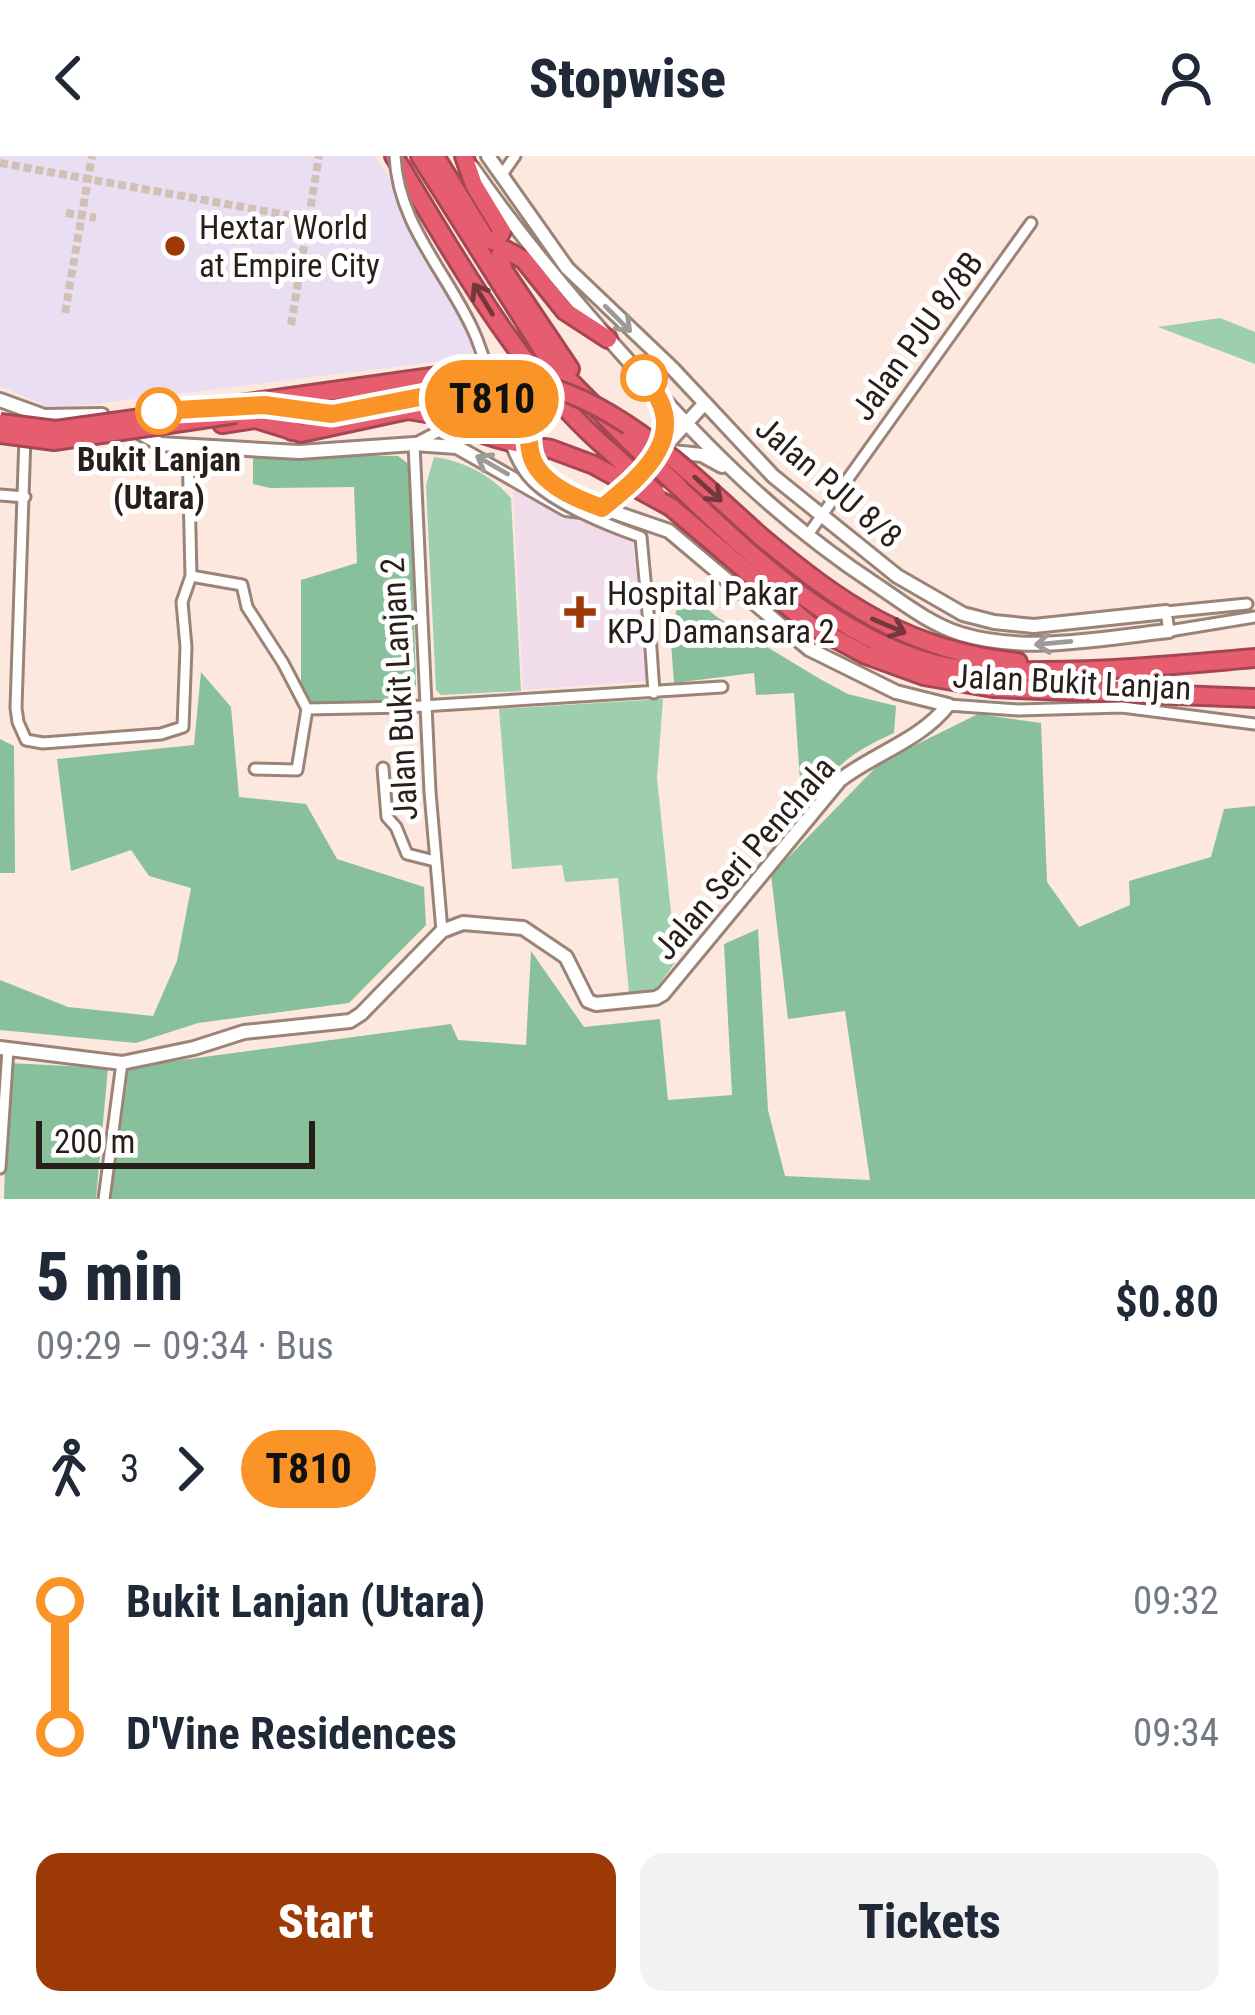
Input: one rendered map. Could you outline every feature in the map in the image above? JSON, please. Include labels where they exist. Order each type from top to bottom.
[{"type":"highway","points":[[395,156],[498,324],[586,430],[810,625],[866,655],[924,676],[993,688],[1255,698]]},
{"type":"highway","points":[[420,156],[549,360],[729,534],[831,616],[877,643],[962,669],[1103,670],[1255,658]]},
{"type":"highway","points":[[438,160],[486,239],[496,242],[502,231],[474,185],[464,156]]},
{"type":"highway","points":[[438,160],[483,259]]},
{"type":"highway","points":[[597,409],[504,271],[500,254],[506,250],[518,254],[565,310],[608,339]]},
{"type":"highway","points":[[3,416],[56,430],[453,374],[506,376],[560,388],[653,440],[839,600],[908,635],[999,660],[1103,670]]},
{"type":"highway","points":[[3,416],[20,440],[54,441],[408,389],[436,401],[449,421]]},
{"type":"highway","points":[[126,425],[178,431],[256,419],[292,431],[317,432],[408,410],[504,442],[551,449],[594,465],[670,507]]},
{"type":"highway","points":[[292,431],[286,423],[290,415],[318,413]]},
{"type":"street","points":[[395,156],[396,183],[404,208],[474,330],[529,483],[592,520],[641,537],[654,693]]},
{"type":"street","name":"Jalan PJU 8/8","points":[[464,156],[545,270],[732,471],[806,538],[934,623],[1001,643],[1036,645],[1198,626]]},
{"type":"street","name":"Jalan PJU 8/8","points":[[488,156],[567,268],[773,476],[897,576],[963,614],[1034,626],[1246,604],[1234,611]]},
{"type":"street","points":[[501,176],[515,156]]},
{"type":"street","name":"Jalan PJU 8/8B","points":[[806,538],[1030,223]]},
{"type":"street","points":[[414,444],[449,421],[506,399],[513,387],[509,374]]},
{"type":"street","points":[[470,393],[484,394],[491,380]]},
{"type":"street","points":[[3,416],[102,416],[264,405],[318,413],[436,394],[506,399],[523,407],[529,438]]},
{"type":"street","points":[[658,454],[665,430],[659,394]]},
{"type":"street","points":[[658,454],[705,403]]},
{"type":"street","points":[[3,416],[25,425],[126,425],[160,444],[299,452],[414,444],[457,447]]},
{"type":"street","points":[[449,421],[448,440],[457,447]]},
{"type":"street","points":[[25,425],[16,687],[17,722],[26,740],[79,742],[161,734],[179,730],[185,721],[182,602],[191,576],[188,445]]},
{"type":"street","name":"Jalan Bukit Lanjan 2","points":[[414,444],[442,931]]},
{"type":"street","name":"Jalan Bukit Lanjan","points":[[457,447],[529,483],[566,509],[589,512],[602,508],[679,537],[773,621],[841,668],[896,692],[948,705],[1018,710],[1122,706],[1255,724]]},
{"type":"street","points":[[658,454],[702,455],[732,471]]},
{"type":"street","points":[[530,455],[549,480],[602,508],[625,489]]},
{"type":"street","points":[[529,483],[544,485],[549,480]]},
{"type":"street","points":[[0,495],[25,497]]},
{"type":"street","points":[[191,576],[242,585],[251,615],[307,709],[299,767],[292,772],[255,769]]},
{"type":"street","points":[[1214,608],[1255,616]]},
{"type":"street","points":[[1198,626],[1234,611]]},
{"type":"street","points":[[1166,612],[1169,631]]},
{"type":"street","points":[[1198,626],[1255,616]]},
{"type":"street","points":[[307,709],[722,687]]},
{"type":"street","name":"Jalan Seri Penchala","points":[[442,931],[463,923],[523,928],[566,957],[589,1001],[656,998],[685,970],[840,781],[866,760],[935,722],[948,705]]},
{"type":"street","points":[[383,768],[387,817],[407,854],[435,861]]},
{"type":"street","points":[[0,1168],[4,1048],[122,1063],[244,1032],[350,1021],[442,931]]},
{"type":"street","points":[[104,1199],[122,1063]]},
{"type":"shaded area","points":[[0,156],[376,156],[476,324],[475,357],[53,409],[0,386]]},
{"type":"shaded area","name":"Hospital Pakar KPJ Damansara 2","points":[[513,488],[633,543],[647,681],[523,690]]},
{"type":"green space","points":[[1220,318],[1255,332],[1255,364],[1158,327]]},
{"type":"green space","points":[[253,454],[398,456],[410,465],[416,687],[400,700],[312,704],[301,685],[301,580],[357,563],[354,487],[253,484]]},
{"type":"green space","points":[[434,457],[476,470],[511,498],[521,691],[441,695],[436,690],[426,485]]},
{"type":"green space","points":[[682,594],[689,594],[717,617],[848,694],[896,706],[894,733],[842,764],[802,810],[794,693],[756,695],[754,673],[674,683],[670,630]]},
{"type":"green space","points":[[201,672],[231,707],[239,797],[306,804],[337,859],[424,887],[426,925],[349,1003],[198,1023],[136,1043],[0,1030],[0,980],[68,1007],[153,1016],[177,961],[191,888],[149,876],[131,850],[71,871],[57,759],[194,745]]},
{"type":"green space","points":[[663,699],[657,778],[676,961],[656,989],[629,993],[618,878],[565,882],[562,865],[512,869],[499,709]]},
{"type":"green space","points":[[978,714],[1041,723],[1047,882],[1079,927],[1130,905],[1129,881],[1211,857],[1224,809],[1255,806],[1255,1199],[111,1199],[129,1067],[451,1024],[458,1040],[526,1045],[531,951],[584,1027],[660,1019],[668,1100],[732,1095],[724,944],[758,929],[768,1110],[785,1176],[870,1180],[845,1011],[788,1019],[771,875],[881,762]]},
{"type":"green space","points":[[0,739],[14,746],[15,873],[0,873]]},
{"type":"green space","points":[[8,1063],[108,1068],[96,1199],[4,1199]]},
{"type":"tunnel","points":[[65,313],[92,156]]},
{"type":"tunnel","points":[[291,325],[319,156]]},
{"type":"tunnel","points":[[0,163],[309,219]]},
{"type":"tunnel","points":[[66,213],[96,218]]},
{"type":"bus line","name":"T810","points":[[159,411],[264,405],[332,414],[436,394],[510,398],[525,412],[535,465],[565,491],[602,508],[661,451],[663,410],[659,394],[644,378]]},
{"type":"place","name":"Hextar World at Empire City","points":[[175,246]]},
{"type":"place","name":"Bukit Lanjan (Utara)","points":[[159,411]]},
{"type":"place","name":"Hospital Pakar KPJ Damansara 2","points":[[580,612]]}]
